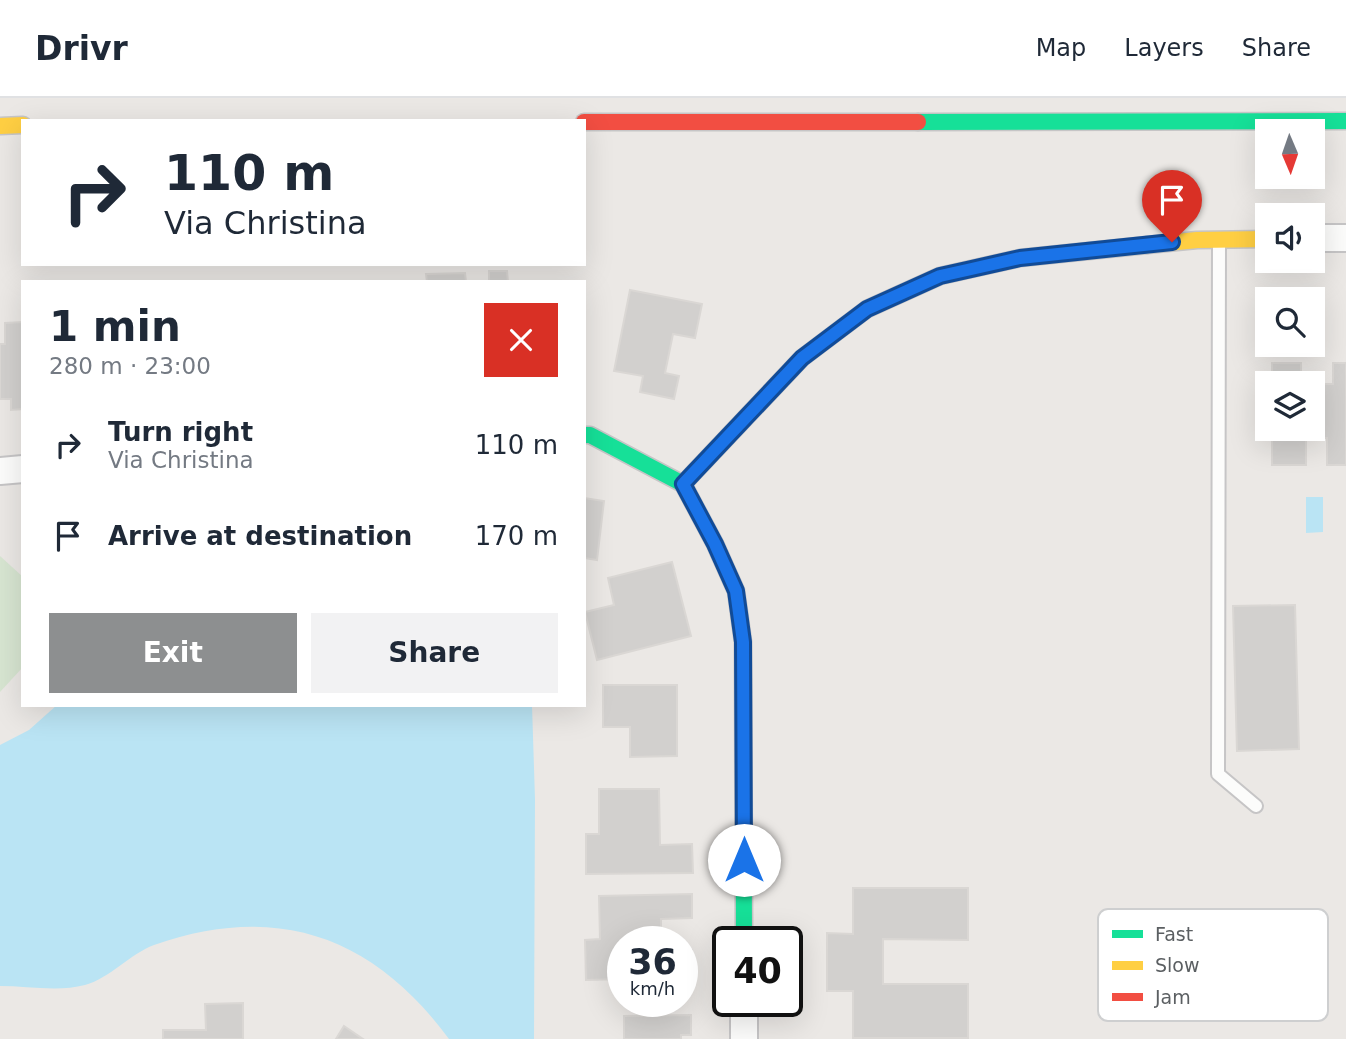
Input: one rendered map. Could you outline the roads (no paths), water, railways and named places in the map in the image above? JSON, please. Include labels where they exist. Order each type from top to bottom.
[{"type":"street","points":[[586,122],[1346,121]]},
{"type":"street","points":[[0,125],[21,125]]},
{"type":"street","points":[[1325,238],[1346,238]]},
{"type":"street","points":[[683,484],[802,358],[867,309],[940,276],[1020,258],[1219,239],[1255,239]]},
{"type":"street","points":[[586,435],[683,484],[736,591],[743,642],[744,926]]},
{"type":"street","points":[[0,471],[21,469]]},
{"type":"street","points":[[744,1017],[744,1039]]},
{"type":"lane","points":[[1219,239],[1218,774],[1256,806]]},
{"type":"water","points":[[1306,497],[1323,497],[1323,532],[1306,533]]},
{"type":"water","points":[[55,707],[532,707],[535,799],[534,1039],[449,1039],[420,1004],[388,975],[355,953],[319,937],[281,929],[241,927],[199,932],[154,945],[103,977],[85,985],[54,988],[0,986],[0,745],[29,730]]}]
